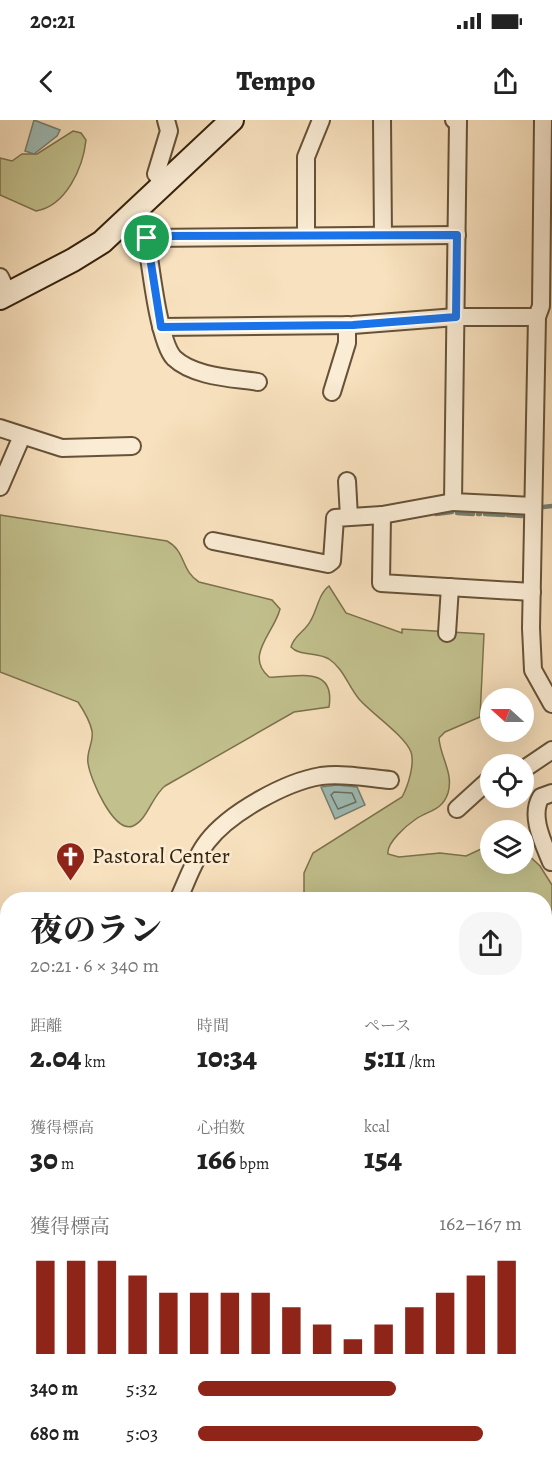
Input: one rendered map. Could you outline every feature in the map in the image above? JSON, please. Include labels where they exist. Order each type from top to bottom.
[{"type":"main road","points":[[3,290],[88,252],[135,213],[232,120]]},
{"type":"street","points":[[165,185],[156,174],[169,131],[166,120]]},
{"type":"street","points":[[306,235],[306,158],[321,120]]},
{"type":"street","points":[[382,120],[383,235]]},
{"type":"street","points":[[453,502],[458,121],[454,120]]},
{"type":"street","points":[[543,120],[541,306],[537,317],[533,506],[533,670],[552,704]]},
{"type":"street","points":[[135,213],[144,223],[161,327],[170,352],[183,363],[210,374],[258,382]]},
{"type":"street","points":[[147,238],[457,235]]},
{"type":"street","points":[[161,327],[347,325],[456,317],[537,317]]},
{"type":"street","points":[[332,392],[347,343],[347,325]]},
{"type":"street","points":[[0,429],[62,448],[132,446]]},
{"type":"street","points":[[0,487],[21,436]]},
{"type":"street","points":[[347,481],[349,517]]},
{"type":"street","points":[[213,541],[328,564],[332,561],[335,518],[382,515],[453,502],[533,506]]},
{"type":"street","points":[[382,515],[381,583],[532,592]]},
{"type":"street","points":[[447,633],[450,587]]},
{"type":"street","points":[[534,762],[552,750]]},
{"type":"street","points":[[182,892],[201,851],[215,833],[232,818],[286,787],[308,779],[337,775],[379,784]]},
{"type":"street","points":[[457,809],[480,787]]},
{"type":"street","points":[[550,862],[540,834],[538,806],[541,797],[552,793]]},
{"type":"shaded area","points":[[73,131],[81,133],[86,140],[84,151],[71,184],[56,202],[36,211],[0,195],[0,158],[12,161],[22,154],[37,154]]},
{"type":"shaded area","points":[[0,515],[167,541],[177,550],[189,572],[199,582],[272,600],[280,609],[260,653],[259,661],[262,669],[269,677],[310,676],[319,678],[326,684],[329,693],[329,707],[294,712],[165,786],[138,823],[126,826],[118,822],[104,804],[93,781],[88,759],[92,731],[78,702],[0,672]]},
{"type":"shaded area","points":[[329,586],[346,613],[402,633],[402,629],[484,634],[480,717],[445,732],[439,738],[448,772],[448,793],[439,807],[416,819],[403,830],[390,845],[388,854],[399,857],[440,853],[466,856],[480,850],[480,874],[534,874],[534,860],[552,885],[552,892],[304,892],[304,873],[313,853],[402,797],[409,781],[412,763],[411,752],[407,745],[359,699],[334,663],[324,657],[299,652],[291,647],[309,624],[320,597]]},
{"type":"water","points":[[34,120],[60,130],[57,136],[34,154],[25,151]]},
{"type":"water","points":[[337,785],[357,787],[365,805],[335,819],[321,787]]},
{"type":"waterway","points":[[543,507],[552,506]]},
{"type":"waterway","points":[[436,514],[452,512]]},
{"type":"waterway","points":[[457,513],[473,514]]},
{"type":"waterway","points":[[485,514],[504,515]]},
{"type":"waterway","points":[[508,515],[522,516]]},
{"type":"place","name":"Pastoral Center","points":[[71,882]]},
{"type":"route","points":[[457,235],[456,317],[353,325],[174,325],[161,327],[147,238],[160,236],[457,235]]}]
